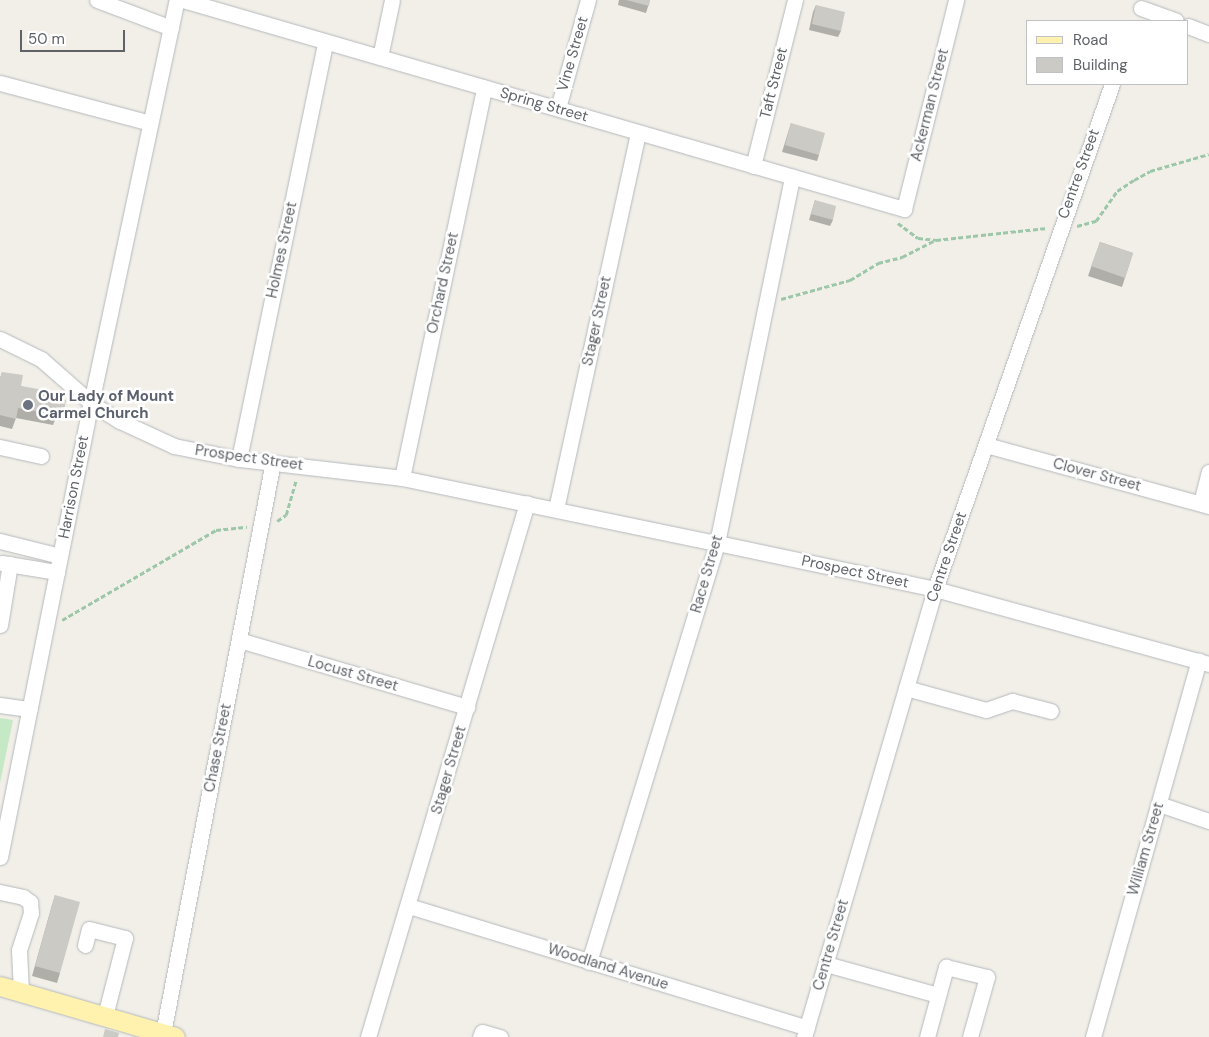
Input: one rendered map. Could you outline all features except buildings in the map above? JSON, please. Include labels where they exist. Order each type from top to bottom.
[{"type":"main road","points":[[0,986],[169,1035]]},
{"type":"street","points":[[97,0],[170,28]]},
{"type":"street","name":"Harrison Street","points":[[0,857],[91,403],[177,0]]},
{"type":"street","name":"Spring Street","points":[[183,0],[792,177],[899,215]]},
{"type":"street","points":[[380,57],[392,0]]},
{"type":"street","name":"Vine Street","points":[[558,108],[588,0]]},
{"type":"street","name":"Taft Street","points":[[753,166],[795,0]]},
{"type":"street","name":"Ackerman Street","points":[[899,215],[956,0]]},
{"type":"street","points":[[1141,10],[1173,20]]},
{"type":"street","points":[[1189,26],[1209,34]]},
{"type":"street","name":"Holmes Street","points":[[239,459],[325,42]]},
{"type":"street","points":[[0,83],[150,123]]},
{"type":"street","name":"Centre Street","points":[[806,1032],[935,589],[1112,85]]},
{"type":"street","name":"Orchard Street","points":[[402,478],[484,88]]},
{"type":"street","name":"Stager Street","points":[[556,509],[638,133]]},
{"type":"street","name":"Race Street","points":[[589,962],[717,543],[792,177]]},
{"type":"street","name":"Prospect Street","points":[[0,339],[40,360],[91,403],[120,422],[174,446],[239,459],[402,478],[528,503],[935,589],[1204,662]]},
{"type":"street","name":"Clover Street","points":[[986,445],[1205,504]]},
{"type":"street","points":[[0,447],[41,456]]},
{"type":"street","name":"Chase Street","points":[[169,1035],[239,640],[262,530],[273,462]]},
{"type":"street","points":[[1205,504],[1209,472]]},
{"type":"street","name":"Stager Street","points":[[368,1037],[528,503]]},
{"type":"street","points":[[0,541],[60,556]]},
{"type":"street","points":[[0,625],[5,563],[57,572]]},
{"type":"street","name":"Locust Street","points":[[239,640],[467,707]]},
{"type":"street","name":"William Street","points":[[1093,1037],[1159,804],[1204,662]]},
{"type":"street","points":[[906,688],[986,710],[1012,701],[1051,711]]},
{"type":"street","points":[[0,705],[30,709]]},
{"type":"street","points":[[1159,804],[1209,820]]},
{"type":"street","points":[[0,892],[23,897],[30,902],[31,913],[19,950],[21,992]]},
{"type":"street","name":"Woodland Avenue","points":[[408,906],[806,1032]]},
{"type":"street","points":[[86,945],[89,929],[125,938],[105,1016]]},
{"type":"street","points":[[826,964],[938,995]]},
{"type":"street","points":[[927,1037],[946,967],[987,977],[970,1037]]},
{"type":"street","points":[[480,1037],[482,1032],[500,1037]]},
{"type":"path","points":[[899,215],[918,238],[936,240],[1061,226],[1083,226],[1096,221],[1117,191],[1134,180],[1150,171],[1209,154]]},
{"type":"path","points":[[765,309],[779,299],[798,292],[850,280],[878,263],[902,257],[936,240]]},
{"type":"path","points":[[46,630],[216,530],[247,527],[262,530],[286,515],[291,490],[296,481],[304,479]]},
{"type":"green space","points":[[0,718],[13,720],[0,783]]},
{"type":"place","name":"Our Lady of Mount Carmel Church","points":[[28,405]]}]
